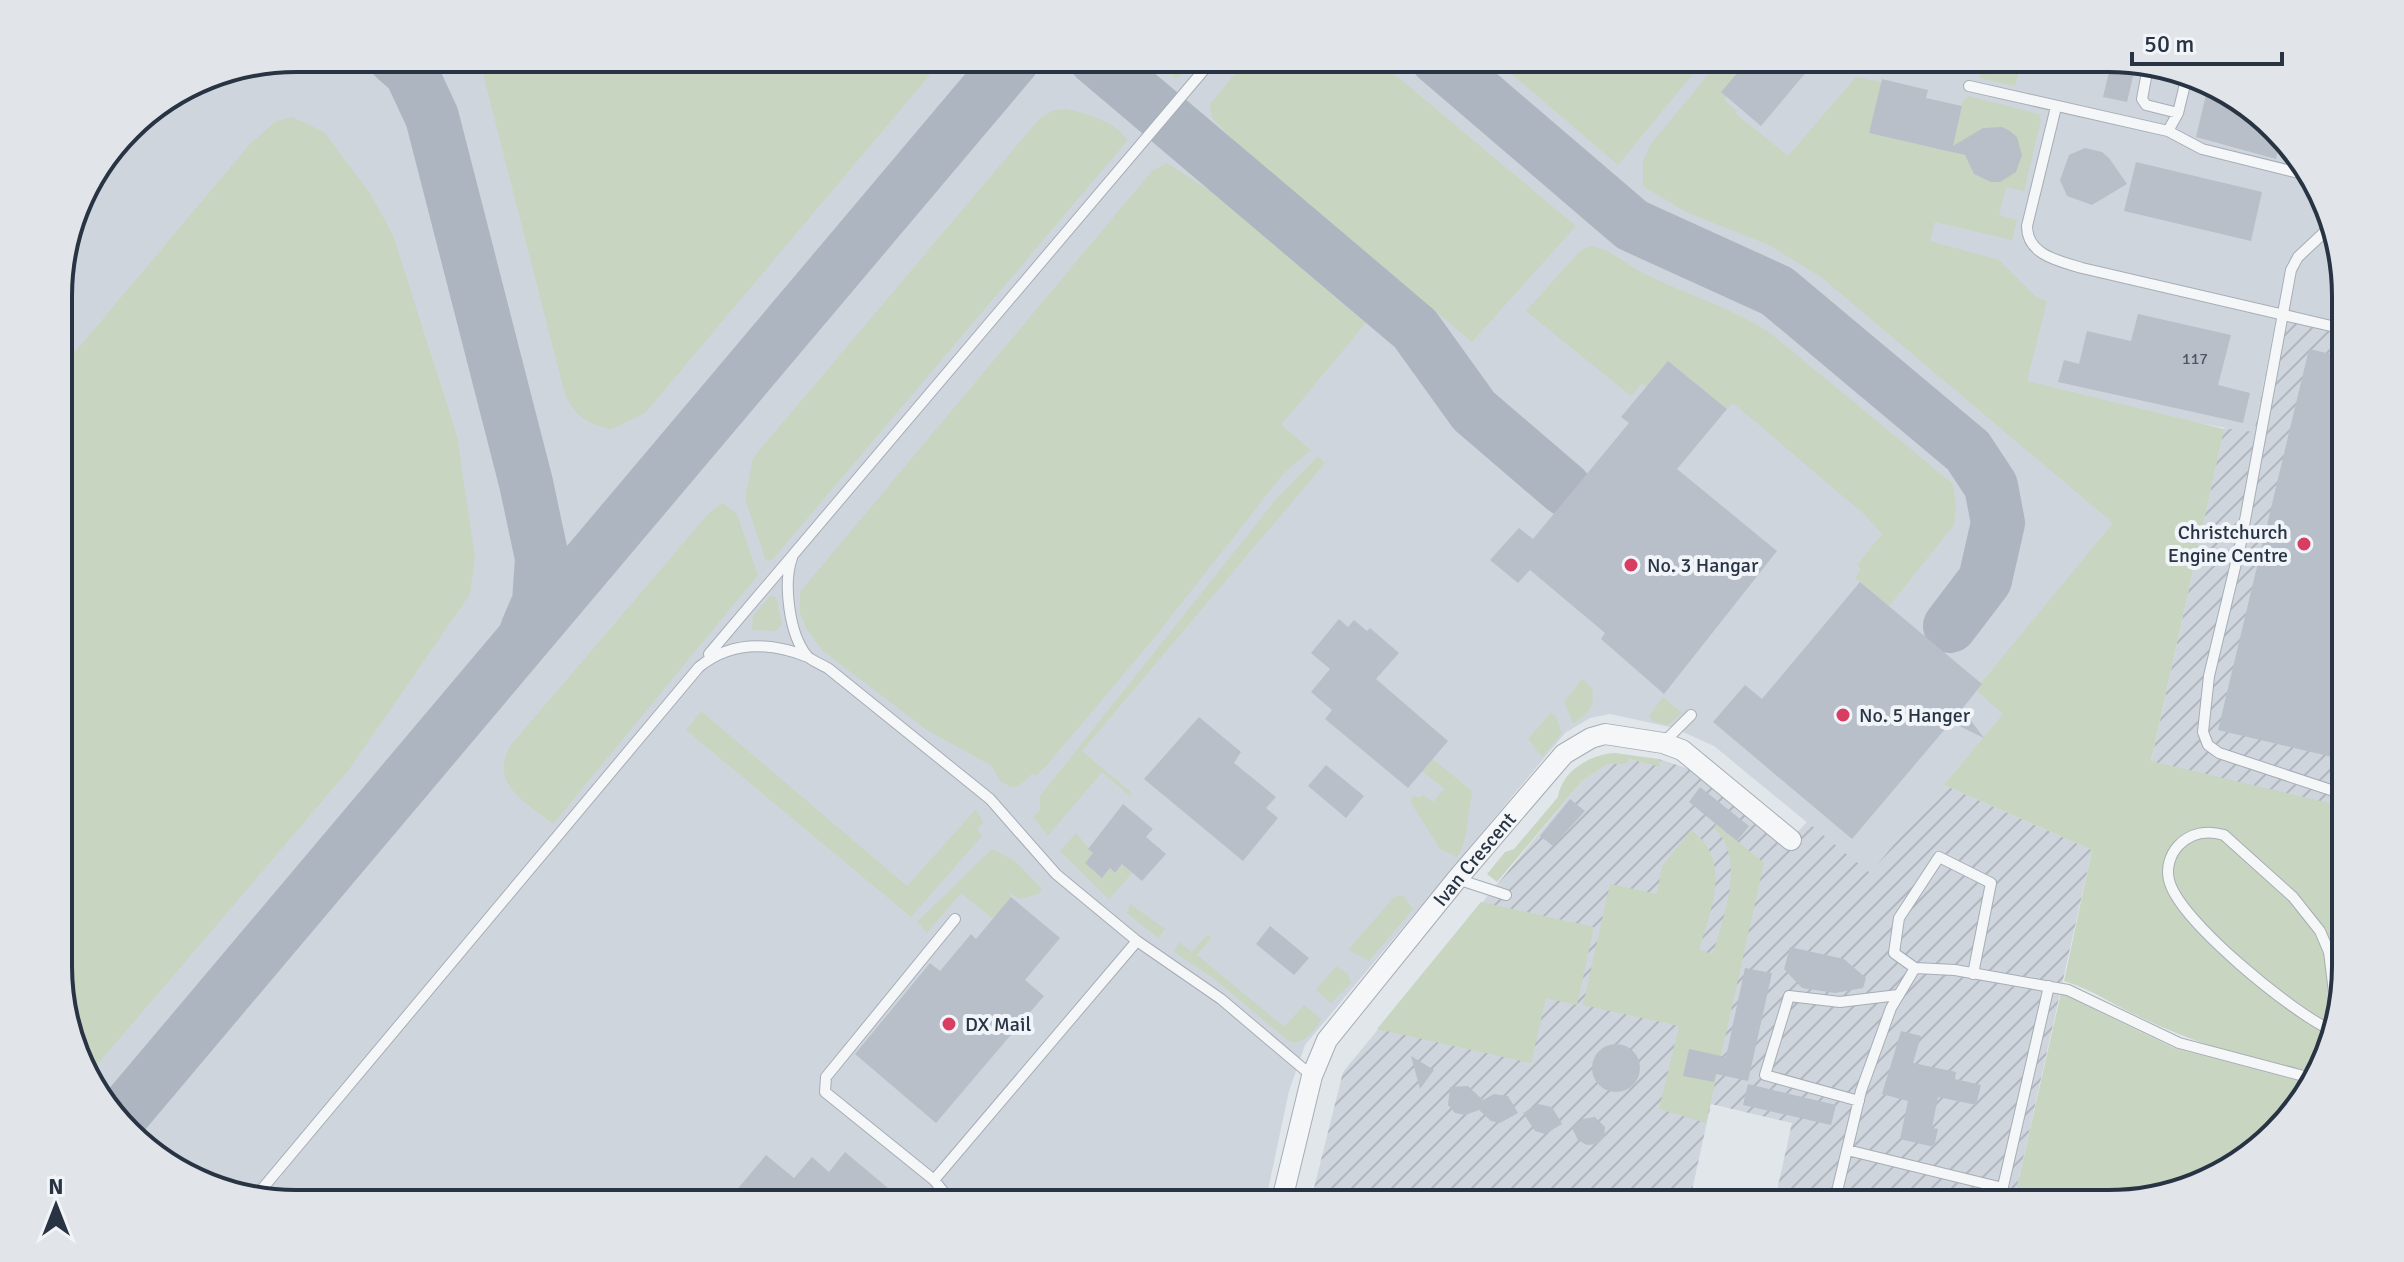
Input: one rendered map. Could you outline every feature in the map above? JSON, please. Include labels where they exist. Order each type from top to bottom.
[{"type":"street","name":"Ivan Crescent","points":[[1284,1190],[1312,1076],[1327,1040],[1457,879],[1575,746],[1605,734],[1663,743],[1699,761],[1791,840]]},
{"type":"lane","points":[[263,1187],[793,552],[1202,72]]},
{"type":"lane","points":[[2146,75],[2142,93],[2146,105],[2178,113]]},
{"type":"lane","points":[[1969,86],[2168,131],[2202,149],[2295,172]]},
{"type":"lane","points":[[2168,131],[2178,113],[2185,86]]},
{"type":"lane","points":[[2056,107],[2027,226],[2027,237],[2035,247],[2051,258],[2082,268],[2332,326]]},
{"type":"lane","points":[[2323,234],[2294,263],[2241,542],[2209,676],[2203,732],[2208,745],[2219,753],[2332,790]]},
{"type":"lane","points":[[793,552],[787,579],[789,609],[808,657]]},
{"type":"lane","points":[[699,667],[718,653],[755,645],[778,647],[808,657],[829,669],[990,799],[1056,874],[1137,941],[1221,999],[1312,1076]]},
{"type":"lane","points":[[1663,743],[1691,715]]},
{"type":"lane","points":[[2324,1026],[2252,975],[2182,906],[2169,882],[2168,871],[2172,854],[2182,842],[2211,832],[2224,835],[2293,897],[2325,941],[2332,982]]},
{"type":"lane","points":[[1973,974],[1991,883],[1939,857],[1899,918],[1894,953],[1915,968],[2049,986],[2091,998],[2179,1043],[2303,1076]]},
{"type":"lane","points":[[1457,879],[1506,895]]},
{"type":"lane","points":[[942,1190],[934,1180],[825,1092],[823,1085],[826,1077],[955,919]]},
{"type":"lane","points":[[934,1180],[1137,941]]},
{"type":"lane","points":[[1837,1190],[1859,1101],[1898,995],[1915,968]]},
{"type":"lane","points":[[1847,1150],[2003,1188],[2049,986]]},
{"type":"lane","points":[[1859,1101],[1765,1075],[1789,996],[1840,1002],[1898,995]]},
{"type":"shaded area","points":[[281,72],[2108,72],[2152,76],[2207,95],[2256,127],[2277,148],[2302,184],[2324,238],[2330,266],[2332,320],[2278,308],[2254,433],[2170,418],[2132,563],[1870,874],[1714,746],[1674,728],[1610,714],[1590,718],[1565,733],[1305,1045],[1289,1091],[1268,1190],[296,1190],[266,1188],[210,1173],[171,1152],[148,1135],[118,1103],[89,1052],[74,996],[72,966],[72,281],[76,252],[89,210],[102,184],[127,148],[159,118],[210,89],[252,76]]},
{"type":"shaded area","points":[[2279,308],[2332,320],[2332,809],[2150,766],[2224,428],[2254,432]]},
{"type":"shaded area","points":[[1628,759],[1661,766],[1659,759],[1695,771],[1783,847],[1807,822],[1870,873],[1944,785],[2092,850],[2016,1190],[1777,1190],[1792,1123],[1711,1104],[1692,1190],[1314,1190],[1343,1072],[1582,781],[1608,764],[1627,764]]},
{"type":"green space","points":[[483,72],[932,72],[645,413],[612,429],[595,425],[582,418],[564,391]]},
{"type":"green space","points":[[1170,72],[1183,72],[1176,79]]},
{"type":"green space","points":[[1236,72],[1392,72],[1576,226],[1472,342],[1239,146],[1212,118],[1210,104]]},
{"type":"green space","points":[[1509,72],[1694,72],[1618,165]]},
{"type":"green space","points":[[1710,72],[1738,72],[1721,92],[1727,97],[1725,101],[1737,111],[1736,114],[1788,156],[1856,77],[1881,82],[1870,133],[1952,151],[1963,101],[1968,96],[2039,114],[2041,120],[2024,191],[2006,187],[1999,215],[2017,220],[2012,240],[1935,222],[1930,241],[1999,260],[2037,298],[2047,301],[2027,381],[2224,429],[2151,761],[2332,804],[2332,981],[2320,1038],[2306,1069],[2207,1045],[2064,981],[2092,850],[1944,785],[2003,714],[1977,691],[1981,683],[2113,523],[1821,277],[1769,245],[1686,212],[1643,186],[1643,161],[1650,145]]},
{"type":"green space","points":[[1980,72],[2019,72],[2015,86],[1979,78]]},
{"type":"green space","points":[[1066,109],[1109,124],[1127,141],[772,560],[766,561],[745,499],[753,458],[1039,119],[1054,110]]},
{"type":"green space","points":[[292,117],[324,132],[369,192],[393,235],[457,436],[475,557],[470,594],[348,771],[96,1066],[80,1024],[72,966],[72,356],[250,144],[276,121]]},
{"type":"green space","points":[[1167,163],[1209,190],[1366,323],[1281,425],[1311,450],[1284,473],[1154,638],[1048,764],[1036,776],[1032,774],[1019,786],[1011,787],[1000,781],[992,766],[927,730],[823,651],[806,628],[800,613],[800,592],[1152,171]]},
{"type":"green space","points":[[1590,246],[1604,250],[1645,274],[1740,316],[1770,333],[1953,484],[1956,507],[1954,525],[1889,606],[1855,578],[1861,569],[1857,565],[1882,534],[1864,514],[1733,403],[1727,409],[1668,361],[1646,387],[1642,383],[1631,396],[1526,311],[1580,251]]},
{"type":"green space","points":[[1318,456],[1325,463],[1082,751],[1132,793],[1130,796],[1102,772],[1048,836],[1033,817],[1040,810],[1040,796],[1277,498]]},
{"type":"green space","points":[[722,503],[737,514],[758,575],[553,824],[522,800],[507,782],[505,760],[510,746],[708,514]]},
{"type":"green space","points":[[770,596],[776,597],[782,624],[776,631],[752,630],[753,616]]},
{"type":"green space","points":[[1582,679],[1592,688],[1592,705],[1573,724],[1564,702]]},
{"type":"green space","points":[[1663,697],[1682,713],[1668,725],[1653,721],[1649,716]]},
{"type":"green space","points":[[701,711],[907,886],[976,809],[983,822],[977,829],[982,836],[911,917],[686,730]]},
{"type":"green space","points":[[1551,713],[1555,715],[1562,733],[1542,757],[1528,739]]},
{"type":"green space","points":[[1615,753],[1659,759],[1661,767],[1629,759],[1627,764],[1608,764],[1582,781],[1497,882],[1487,874],[1505,852],[1514,849],[1558,797],[1571,772],[1596,757]]},
{"type":"green space","points":[[1433,759],[1473,792],[1466,834],[1457,857],[1440,849],[1410,801],[1414,795],[1419,798],[1423,795],[1433,802],[1444,789],[1422,771]]},
{"type":"green space","points":[[1716,824],[1764,863],[1706,1123],[1659,1109],[1679,1026],[1583,1005],[1610,884],[1657,894],[1662,866],[1691,830],[1704,842],[1712,856],[1715,871],[1713,902],[1699,950],[1713,954],[1730,889],[1731,872],[1724,841],[1714,828]]},
{"type":"green space","points":[[1076,833],[1093,853],[1085,863],[1102,878],[1110,869],[1115,873],[1123,864],[1132,873],[1109,899],[1060,851]]},
{"type":"green space","points":[[992,849],[1015,861],[1042,889],[1038,894],[1019,899],[1008,891],[1011,897],[993,919],[961,893],[927,933],[917,922]]},
{"type":"green space","points":[[1403,895],[1413,909],[1369,961],[1348,950],[1394,897]]},
{"type":"green space","points":[[1481,902],[1594,927],[1577,1005],[1546,998],[1531,1063],[1377,1029]]},
{"type":"green space","points":[[1130,904],[1165,929],[1158,938],[1127,913]]},
{"type":"green space","points":[[1207,935],[1211,938],[1197,955],[1284,1027],[1304,1005],[1321,1019],[1313,1032],[1305,1039],[1290,1042],[1213,978],[1174,952],[1179,942],[1192,952]]},
{"type":"green space","points":[[1336,966],[1348,974],[1351,983],[1331,1003],[1316,990]]},
{"type":"green space","points":[[2061,993],[2174,1048],[2300,1081],[2277,1114],[2256,1135],[2207,1167],[2180,1178],[2123,1190],[2016,1190]]},
{"type":"building","points":[[1738,72],[1806,72],[1761,126],[1721,92]]},
{"type":"building","points":[[2109,72],[2134,74],[2127,102],[2103,97]]},
{"type":"building","points":[[1882,79],[1928,90],[1926,98],[1962,106],[1953,146],[1983,128],[2002,127],[2010,131],[2017,137],[2022,155],[2016,172],[2000,182],[1991,182],[1974,174],[1965,155],[1869,133]]},
{"type":"building","points":[[2206,95],[2256,127],[2278,150],[2276,159],[2196,137]]},
{"type":"building","points":[[2085,148],[2102,152],[2109,158],[2127,184],[2092,205],[2067,196],[2060,180],[2069,155]]},
{"type":"building","points":[[2136,162],[2262,192],[2251,241],[2124,211]]},
{"type":"building","points":[[2138,314],[2231,335],[2218,385],[2250,393],[2243,423],[2058,382],[2064,360],[2079,364],[2087,331],[2131,341]]},
{"type":"building","name":"Christchurch Engine Centre","points":[[2309,349],[2332,354],[2332,757],[2218,730]]},
{"type":"building","name":"No. 3 Hangar","points":[[1668,361],[1727,409],[1677,469],[1777,551],[1664,694],[1601,639],[1605,633],[1530,570],[1518,583],[1490,560],[1519,528],[1533,539],[1629,423],[1621,417]]},
{"type":"building","name":"No. 5 Hanger","points":[[1860,582],[1982,684],[1962,709],[1984,738],[1951,722],[1852,839],[1713,722],[1745,685],[1762,699]]},
{"type":"building","points":[[1339,619],[1348,627],[1354,620],[1367,631],[1370,628],[1399,653],[1376,679],[1448,741],[1408,788],[1325,719],[1332,710],[1311,692],[1330,669],[1311,653]]},
{"type":"building","points":[[1199,717],[1241,752],[1234,763],[1276,797],[1266,808],[1278,818],[1243,861],[1144,779]]},
{"type":"building","points":[[1326,765],[1364,796],[1346,818],[1308,786]]},
{"type":"building","points":[[1700,787],[1749,826],[1737,841],[1689,802]]},
{"type":"building","points":[[1570,799],[1585,811],[1553,846],[1540,836]]},
{"type":"building","points":[[1123,804],[1153,829],[1146,837],[1166,854],[1142,881],[1122,864],[1115,873],[1110,868],[1102,878],[1085,863],[1093,853],[1088,849]]},
{"type":"building","name":"DX Mail","points":[[1011,897],[1060,938],[1025,980],[1044,996],[936,1123],[855,1054],[930,963],[940,971],[971,934],[976,939]]},
{"type":"building","points":[[1270,926],[1309,958],[1294,975],[1256,944]]},
{"type":"building","points":[[1790,947],[1844,959],[1866,978],[1863,988],[1835,993],[1802,988],[1784,969]]},
{"type":"building","points":[[1745,968],[1772,973],[1748,1081],[1716,1074],[1714,1082],[1683,1076],[1689,1049],[1726,1057]]},
{"type":"building","points":[[1901,1031],[1921,1036],[1913,1063],[1956,1072],[1955,1079],[1981,1085],[1976,1105],[1938,1097],[1932,1128],[1938,1129],[1934,1147],[1900,1139],[1908,1101],[1882,1094]]},
{"type":"building","points":[[1616,1044],[1633,1051],[1640,1068],[1633,1085],[1616,1092],[1599,1085],[1592,1068],[1599,1051]]},
{"type":"building","points":[[1411,1056],[1434,1070],[1420,1089]]},
{"type":"building","points":[[1748,1084],[1836,1105],[1831,1125],[1743,1105]]},
{"type":"building","points":[[1468,1086],[1483,1100],[1494,1094],[1508,1096],[1518,1113],[1500,1123],[1491,1121],[1479,1110],[1465,1115],[1455,1113],[1448,1105],[1450,1087]]},
{"type":"building","points":[[1538,1104],[1552,1107],[1562,1124],[1545,1134],[1535,1131],[1523,1113]]},
{"type":"building","points":[[1595,1117],[1605,1127],[1604,1137],[1597,1144],[1587,1145],[1578,1140],[1572,1128],[1582,1119]]},
{"type":"building","points":[[845,1152],[890,1190],[737,1190],[766,1155],[794,1178],[812,1157],[829,1172]]},
{"type":"taxiway","points":[[411,72],[432,117],[526,483],[542,558],[539,602],[527,630]]},
{"type":"taxiway","points":[[125,1111],[1002,72]]},
{"type":"taxiway","points":[[1112,72],[1415,329],[1474,411],[1565,489]]},
{"type":"taxiway","points":[[1453,72],[1632,225],[1777,291],[1968,451],[1991,486],[1998,523],[1985,580],[1950,626]]},
{"type":"place","name":"Christchurch Engine Centre","points":[[2304,544]]},
{"type":"place","name":"No. 3 Hangar","points":[[1631,565]]},
{"type":"place","name":"No. 5 Hanger","points":[[1843,715]]},
{"type":"place","name":"DX Mail","points":[[949,1024]]}]
